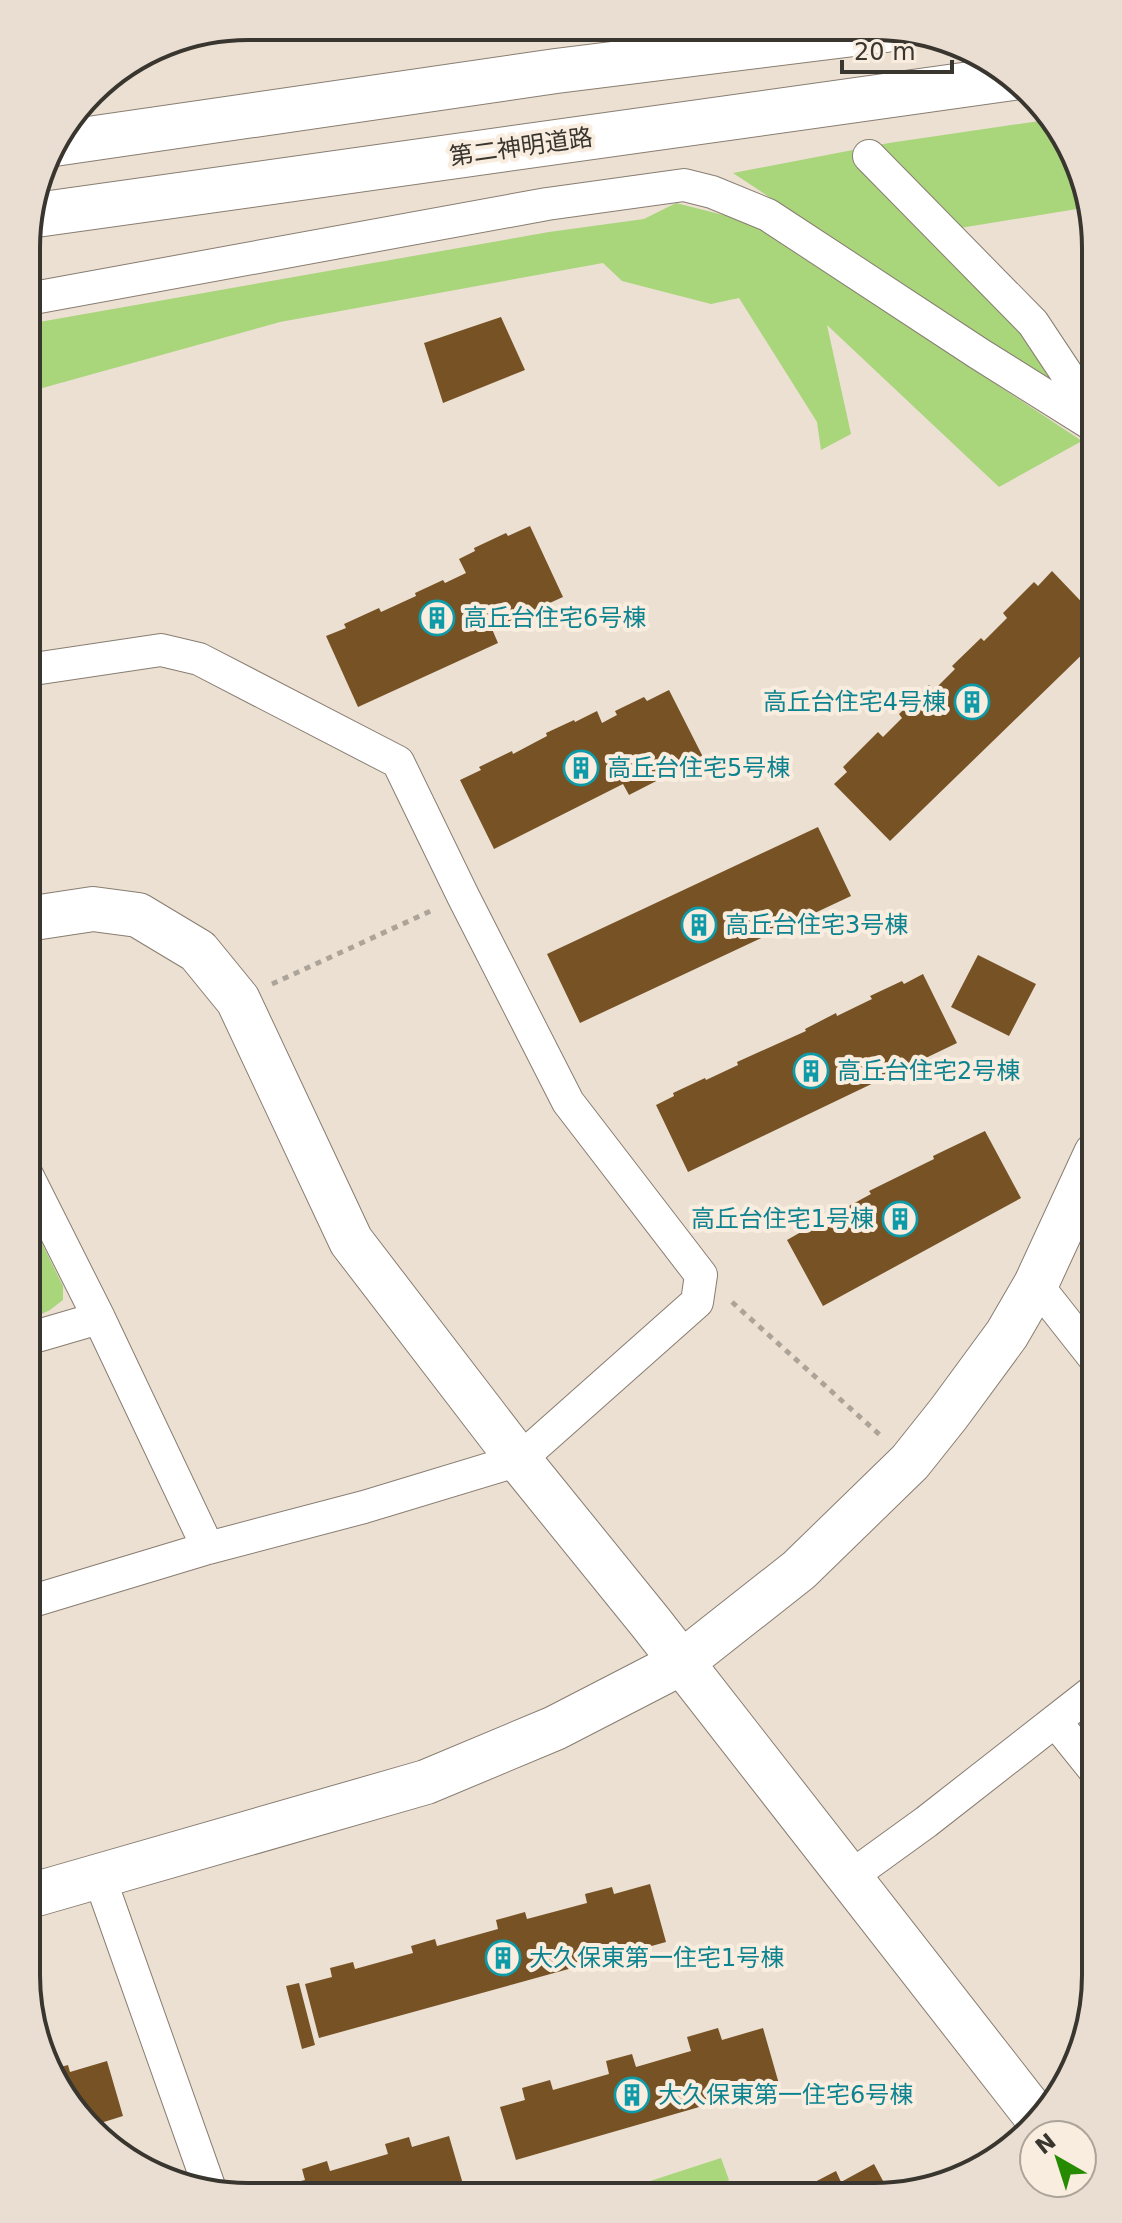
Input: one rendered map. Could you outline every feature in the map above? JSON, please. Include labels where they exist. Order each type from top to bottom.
[{"type":"main road","points":[[70,142],[556,71],[806,40]]},
{"type":"main road","name":"第二神明道路","points":[[43,214],[996,80]]},
{"type":"main road","points":[[40,917],[93,909],[138,915],[198,951],[238,1000],[351,1241],[519,1460],[1031,2110]]},
{"type":"main road","points":[[40,1893],[426,1782],[555,1728],[681,1663],[799,1570],[910,1462],[1007,1334],[1036,1284],[1082,1184]]},
{"type":"street","points":[[869,156],[1033,323],[1082,397]]},
{"type":"street","points":[[40,297],[547,204],[684,185],[712,192],[768,215],[1082,418]]},
{"type":"street","points":[[40,668],[161,650],[199,659],[398,762],[568,1102],[701,1275],[697,1302],[519,1460],[40,1599]]},
{"type":"street","points":[[40,1201],[208,1548]]},
{"type":"street","points":[[1036,1284],[1082,1342]]},
{"type":"street","points":[[40,1335],[99,1318]]},
{"type":"street","points":[[850,1877],[1082,1700]]},
{"type":"street","points":[[1055,1721],[1082,1755]]},
{"type":"street","points":[[99,1876],[206,2178]]},
{"type":"path","points":[[238,1000],[463,896]]},
{"type":"path","points":[[701,1275],[910,1462]]},
{"type":"green space","points":[[1038,121],[1047,133],[1061,156],[1078,209],[948,230],[1059,388],[733,173],[889,143]]},
{"type":"green space","points":[[676,203],[751,222],[1082,441],[999,487],[827,325],[851,434],[821,450],[817,422],[739,298],[711,304],[622,281],[603,263],[280,322],[40,389],[40,322],[549,232],[644,219]]},
{"type":"green space","points":[[40,1239],[63,1286],[63,1300],[40,1315]]},
{"type":"green space","points":[[721,2158],[729,2180],[724,2183],[644,2183]]},
{"type":"building","points":[[501,317],[525,370],[443,403],[424,343]]},
{"type":"building","name":"高丘台住宅6号棟","points":[[530,526],[563,597],[492,629],[498,643],[358,707],[326,636],[379,608],[381,612],[443,580],[445,583],[466,573],[459,559],[506,533],[508,536]]},
{"type":"building","name":"高丘台住宅4号棟","points":[[1052,571],[1082,602],[1082,655],[890,841],[834,784],[847,772],[843,767],[878,732],[883,737],[902,718],[899,714],[929,685],[934,690],[955,669],[952,666],[1007,618],[1003,613],[1034,582],[1038,586]]},
{"type":"building","name":"高丘台住宅5号棟","points":[[669,690],[703,757],[629,795],[623,784],[494,849],[460,780],[481,770],[479,767],[512,751],[513,754],[574,720],[597,711],[602,723],[617,715],[615,711],[644,697],[647,701]]},
{"type":"building","name":"高丘台住宅3号棟","points":[[818,827],[851,896],[580,1023],[547,954]]},
{"type":"building","points":[[978,955],[1036,984],[1009,1036],[951,1007]]},
{"type":"building","name":"高丘台住宅2号棟","points":[[923,974],[957,1043],[688,1172],[656,1105],[674,1096],[673,1093],[738,1065],[737,1062],[806,1031],[836,1013],[837,1016],[872,999],[870,996]]},
{"type":"building","name":"高丘台住宅1号棟","points":[[985,1131],[1021,1198],[823,1306],[787,1240],[835,1210],[836,1213],[871,1194],[869,1191]]},
{"type":"building","name":"大久保東第一住宅1号棟","points":[[650,1884],[666,1942],[319,2038],[305,1984],[332,1977],[330,1968],[353,1962],[355,1969],[413,1953],[411,1946],[435,1939],[437,1946],[498,1929],[496,1920],[525,1912],[527,1919],[587,1903],[585,1894],[612,1887],[614,1894]]},
{"type":"building","points":[[299,1983],[315,2045],[302,2049],[286,1986]]},
{"type":"building","name":"大久保東第一住宅6号棟","points":[[718,2028],[722,2040],[763,2028],[779,2084],[516,2160],[500,2107],[525,2100],[522,2088],[550,2080],[553,2090],[609,2074],[606,2061],[632,2054],[636,2067],[691,2051],[687,2037]]},
{"type":"building","points":[[107,2061],[123,2116],[102,2123],[61,2067],[68,2065],[70,2072]]},
{"type":"building","points":[[449,2136],[463,2183],[293,2183],[305,2180],[302,2169],[327,2161],[330,2171],[388,2154],[385,2144],[409,2137],[412,2147]]},
{"type":"building","points":[[874,2164],[884,2182],[813,2183],[836,2171],[841,2182]]},
{"type":"place","name":"高丘台住宅6号棟","points":[[437,618]]},
{"type":"place","name":"高丘台住宅4号棟","points":[[972,702]]},
{"type":"place","name":"高丘台住宅5号棟","points":[[581,768]]},
{"type":"place","name":"高丘台住宅3号棟","points":[[699,925]]},
{"type":"place","name":"高丘台住宅2号棟","points":[[811,1071]]},
{"type":"place","name":"高丘台住宅1号棟","points":[[900,1219]]},
{"type":"place","name":"大久保東第一住宅1号棟","points":[[503,1958]]},
{"type":"place","name":"大久保東第一住宅6号棟","points":[[632,2095]]}]
